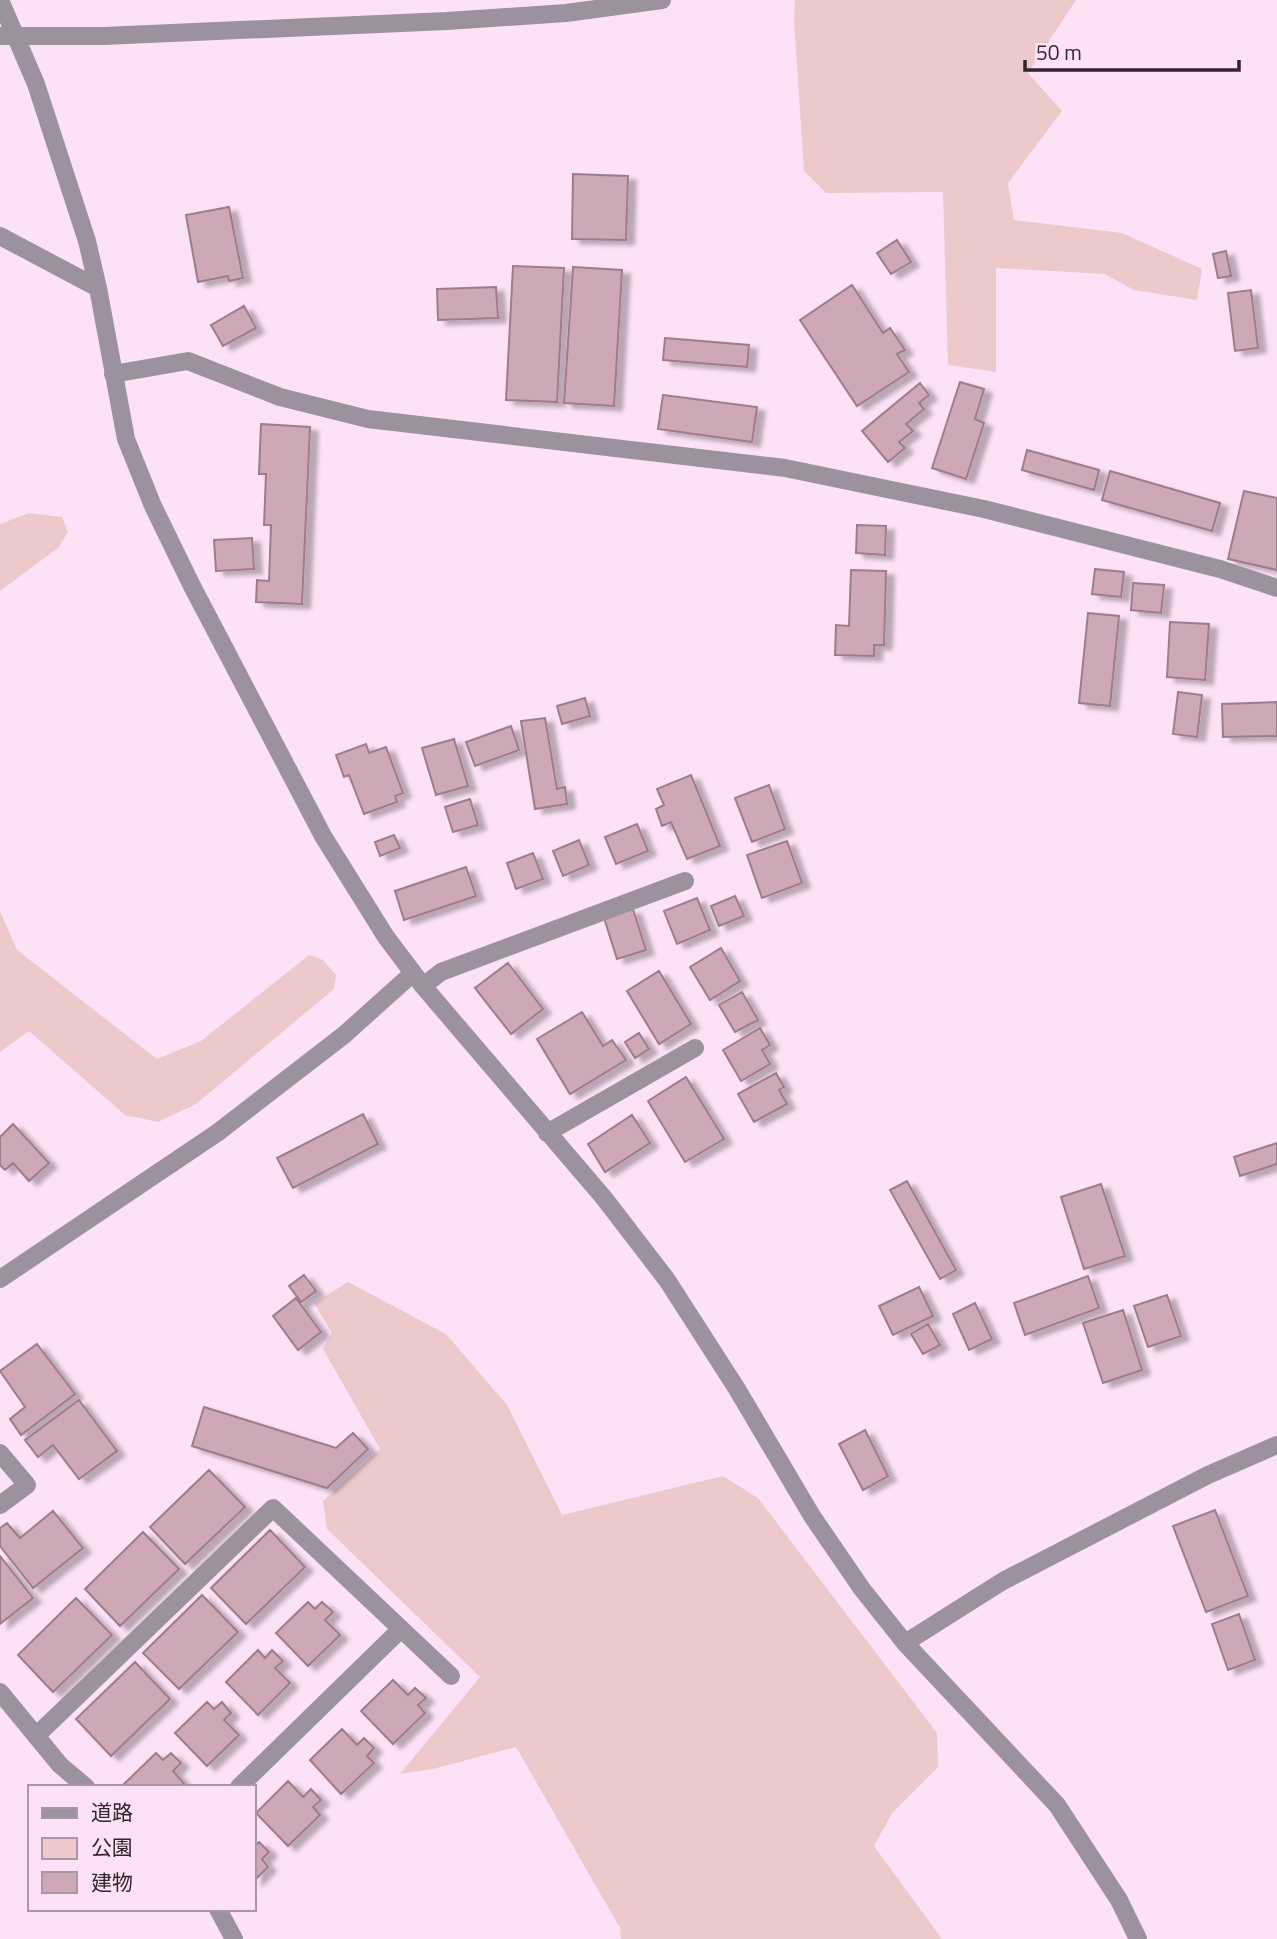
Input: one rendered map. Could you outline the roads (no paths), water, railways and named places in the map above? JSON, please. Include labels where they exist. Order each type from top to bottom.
[{"type":"street","points":[[0,0],[8,37],[36,84],[72,188],[98,288],[126,439],[153,506],[192,586],[323,836],[386,937],[418,980],[604,1198],[667,1280],[737,1389],[812,1516],[862,1589],[905,1643],[1057,1805],[1119,1900],[1138,1939]]},
{"type":"street","points":[[8,37],[447,21],[566,13],[662,0]]},
{"type":"street","points":[[0,236],[98,288]]},
{"type":"street","points":[[113,374],[188,361],[280,397],[368,419],[785,468],[984,509],[1220,569],[1277,588]]},
{"type":"street","points":[[0,1279],[217,1133],[418,980],[685,881]]},
{"type":"street","points":[[547,1133],[695,1048]]},
{"type":"street","points":[[905,1643],[1003,1581],[1208,1475],[1277,1445]]},
{"type":"street","points":[[0,1453],[27,1485],[0,1506]]},
{"type":"street","points":[[36,1736],[273,1508],[452,1676]]},
{"type":"street","points":[[241,1785],[401,1629]]},
{"type":"street","points":[[0,1692],[60,1765],[84,1785]]},
{"type":"street","points":[[219,1911],[234,1939]]}]
